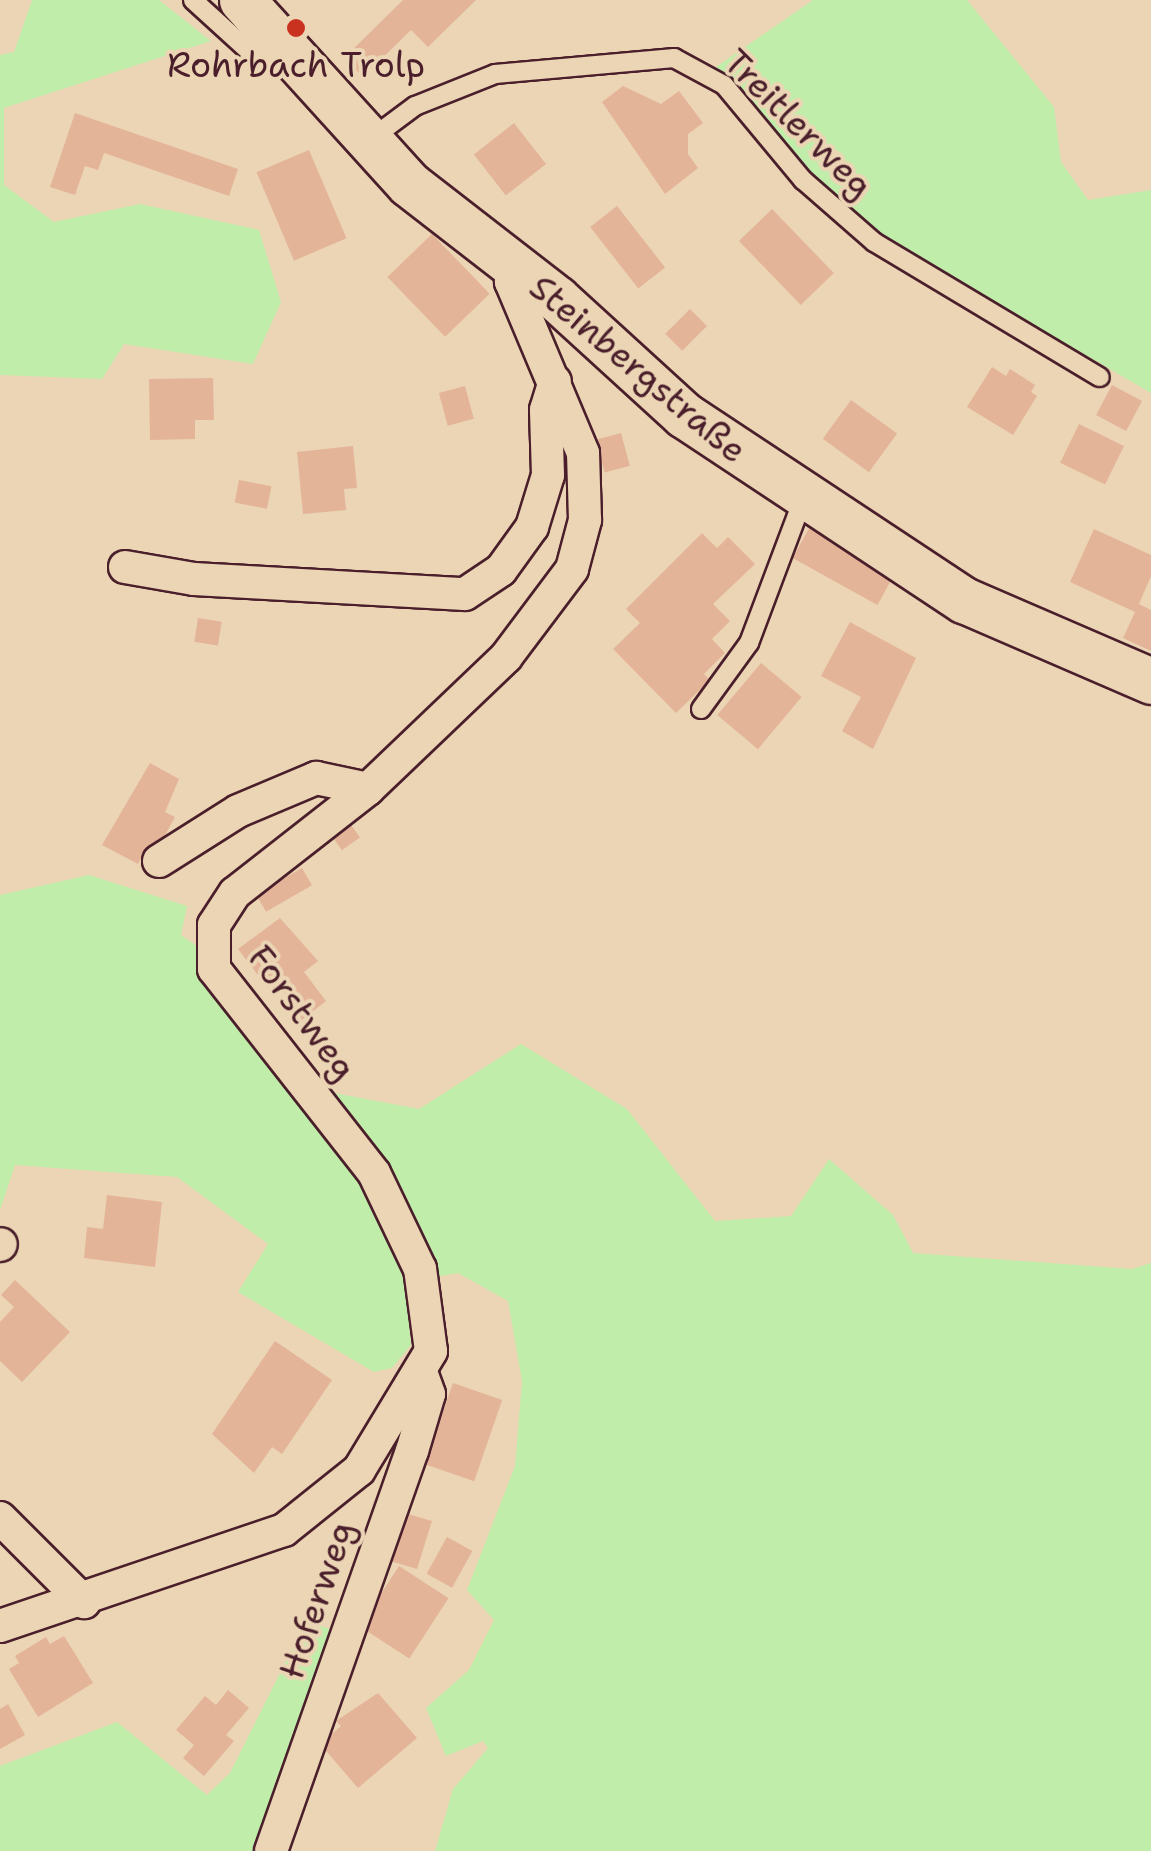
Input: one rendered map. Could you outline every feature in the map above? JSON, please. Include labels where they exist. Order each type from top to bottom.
[{"type":"main road","name":"Steinbergstraße","points":[[242,0],[367,141],[438,209],[515,268],[684,416],[803,499],[964,600],[1151,681]]},
{"type":"street","name":"Forstweg","points":[[0,1626],[84,1602],[284,1530],[360,1470],[422,1375],[431,1351],[420,1269],[374,1173],[214,969],[214,925],[236,893],[368,789],[528,633],[572,569],[585,520],[586,474],[577,428],[511,282],[515,268]]},
{"type":"street","points":[[125,568],[232,582],[465,594],[501,570],[532,526],[548,475],[546,410],[555,380]]},
{"type":"street","points":[[159,861],[238,811],[316,778],[368,789]]},
{"type":"street","name":"Hoferweg","points":[[271,1851],[412,1450],[429,1394],[422,1375]]},
{"type":"street","points":[[0,1518],[84,1602]]},
{"type":"lane","points":[[193,0],[262,62],[275,65],[290,52]]},
{"type":"lane","name":"Treitlerweg","points":[[367,141],[415,106],[495,74],[674,58],[724,85],[803,180],[874,242],[1100,377]]},
{"type":"lane","points":[[701,709],[749,643],[803,499]]},
{"type":"green space","points":[[32,0],[159,0],[211,41],[4,108],[4,185],[54,222],[140,204],[259,230],[281,302],[253,364],[124,344],[102,379],[0,375],[0,55],[14,52]]},
{"type":"green space","points":[[813,0],[967,0],[1054,107],[1061,162],[1088,200],[1151,190],[1151,393],[878,235],[810,175],[716,67]]},
{"type":"green space","points":[[89,875],[187,906],[181,935],[226,966],[314,1078],[334,1093],[419,1109],[521,1044],[627,1109],[715,1221],[791,1216],[829,1159],[893,1215],[913,1253],[1132,1269],[1151,1263],[1151,1851],[435,1851],[453,1789],[488,1748],[483,1741],[446,1756],[426,1708],[469,1670],[494,1620],[467,1590],[515,1466],[522,1381],[508,1301],[458,1273],[405,1282],[411,1345],[392,1368],[374,1372],[238,1292],[268,1244],[177,1177],[15,1165],[0,1210],[0,895]]},
{"type":"green space","points":[[306,1621],[336,1631],[258,1851],[0,1851],[0,1766],[117,1722],[207,1795],[230,1773]]},
{"type":"building","points":[[403,0],[476,0],[428,47],[411,30],[363,77],[344,58]]},
{"type":"building","points":[[623,86],[661,104],[679,91],[703,123],[688,134],[688,154],[698,168],[665,194],[602,102]]},
{"type":"building","points":[[75,113],[238,169],[229,196],[104,153],[98,170],[85,166],[75,195],[50,187]]},
{"type":"building","points":[[514,123],[546,164],[506,195],[474,154]]},
{"type":"building","points":[[309,150],[347,238],[294,261],[257,172]]},
{"type":"building","points":[[617,206],[665,267],[638,288],[590,227]]},
{"type":"building","points":[[772,209],[834,273],[801,305],[739,241]]},
{"type":"building","points":[[432,234],[490,294],[445,337],[387,277]]},
{"type":"building","points":[[690,309],[707,326],[682,351],[665,334]]},
{"type":"building","points":[[992,367],[1006,376],[1010,369],[1035,385],[1031,392],[1037,396],[1013,435],[967,407]]},
{"type":"building","points":[[213,378],[214,420],[195,420],[195,439],[150,440],[149,379]]},
{"type":"building","points":[[1112,385],[1142,401],[1126,431],[1096,415]]},
{"type":"building","points":[[465,386],[474,419],[448,426],[439,393]]},
{"type":"building","points":[[851,400],[897,434],[869,472],[823,439]]},
{"type":"building","points":[[1079,424],[1124,446],[1105,485],[1060,463]]},
{"type":"building","points":[[621,433],[630,466],[605,473],[596,440]]},
{"type":"building","points":[[353,446],[357,488],[344,489],[346,510],[303,514],[297,452]]},
{"type":"building","points":[[239,480],[271,486],[267,509],[235,503]]},
{"type":"building","points":[[812,523],[897,570],[877,605],[793,558]]},
{"type":"building","points":[[1094,529],[1151,555],[1151,576],[1139,604],[1151,610],[1151,651],[1123,638],[1135,612],[1070,582]]},
{"type":"building","points":[[702,533],[717,548],[728,537],[755,564],[713,604],[730,621],[712,639],[725,653],[704,674],[710,680],[676,713],[613,649],[640,623],[626,609]]},
{"type":"building","points":[[198,618],[222,622],[218,645],[194,642]]},
{"type":"building","points":[[850,622],[916,658],[873,749],[842,731],[861,697],[821,676]]},
{"type":"building","points":[[761,663],[802,697],[758,749],[717,715]]},
{"type":"building","points":[[150,763],[179,779],[165,812],[175,817],[157,850],[148,846],[138,864],[102,845]]},
{"type":"building","points":[[349,822],[360,838],[342,850],[331,835]]},
{"type":"building","points":[[302,868],[312,885],[266,912],[256,894]]},
{"type":"building","points":[[280,918],[318,961],[304,972],[326,1001],[302,1020],[276,980],[267,987],[238,949]]},
{"type":"building","points":[[107,1195],[162,1202],[155,1267],[84,1258],[87,1227],[103,1229]]},
{"type":"building","points":[[15,1280],[70,1332],[22,1382],[0,1361],[0,1322],[14,1307],[1,1295]]},
{"type":"building","points":[[275,1341],[332,1380],[282,1454],[272,1447],[254,1473],[212,1434]]},
{"type":"building","points":[[453,1383],[502,1400],[474,1481],[425,1464]]},
{"type":"building","points":[[408,1514],[432,1521],[417,1569],[387,1560]]},
{"type":"building","points":[[447,1537],[472,1551],[452,1588],[427,1574]]},
{"type":"building","points":[[399,1566],[448,1598],[409,1659],[360,1626]]},
{"type":"building","points":[[64,1636],[93,1683],[38,1717],[9,1669],[19,1663],[15,1656],[46,1637],[50,1644]]},
{"type":"building","points":[[228,1690],[249,1708],[226,1735],[234,1741],[204,1776],[183,1758],[194,1745],[176,1730],[205,1696],[216,1705]]},
{"type":"building","points":[[378,1693],[417,1738],[358,1788],[320,1744],[341,1726],[336,1721]]},
{"type":"building","points":[[8,1704],[25,1735],[0,1749],[0,1709]]},
{"type":"place","name":"Rohrbach Trolp","points":[[296,28]]}]
